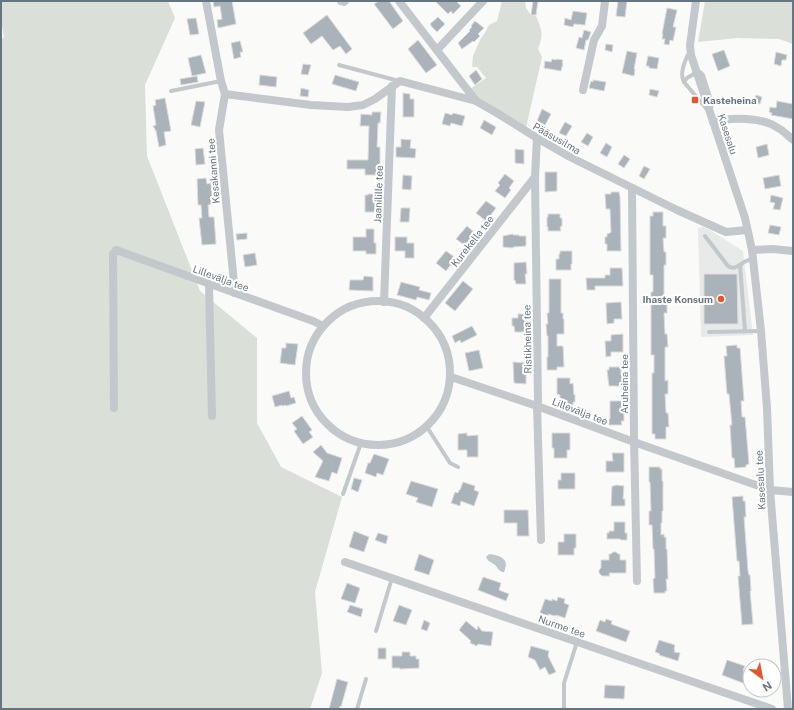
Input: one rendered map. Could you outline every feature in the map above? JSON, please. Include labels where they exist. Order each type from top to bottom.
[{"type":"street","name":"Kesakanni tee","points":[[206,1],[221,81],[225,94],[219,130],[234,293]]},
{"type":"street","points":[[341,1],[345,1]]},
{"type":"street","name":"Pääsusilma","points":[[399,1],[476,101],[570,157],[632,188],[726,232],[747,230]]},
{"type":"street","points":[[437,50],[483,1]]},
{"type":"street","points":[[583,90],[594,40],[602,26],[605,1]]},
{"type":"street","name":"Kasesalu","points":[[696,1],[690,45],[691,55],[745,218],[752,250]]},
{"type":"street","points":[[225,94],[311,105],[348,107],[362,105],[375,100],[400,81],[476,101]]},
{"type":"street","name":"Jaanilille tee","points":[[384,302],[392,86]]},
{"type":"street","points":[[713,122],[723,119],[764,121],[778,127],[793,140]]},
{"type":"street","name":"Ristikheina tee","points":[[536,138],[537,406],[541,540]]},
{"type":"street","name":"Kurekella tee","points":[[424,318],[535,177]]},
{"type":"street","name":"Aruheina tee","points":[[632,188],[634,442],[637,581]]},
{"type":"street","points":[[752,250],[773,249],[793,251]]},
{"type":"street","name":"Lillevälja tee","points":[[114,408],[113,254],[116,250],[313,321],[323,326]]},
{"type":"street","name":"Kasesalu tee","points":[[752,250],[761,331],[767,408],[770,490],[788,709]]},
{"type":"street","points":[[209,284],[212,416]]},
{"type":"street","points":[[368,302],[394,303],[415,311],[424,318],[439,335],[444,345],[449,362],[450,379],[448,392],[443,405],[436,416],[427,427],[416,435],[389,445],[361,444],[336,432],[318,413],[308,388],[306,374],[307,360],[311,347],[323,326],[338,314],[352,306],[368,302]]},
{"type":"street","name":"Lillevälja tee","points":[[450,379],[454,378],[537,406],[770,490],[793,492]]},
{"type":"street","name":"Nurme tee","points":[[345,562],[772,709]]},
{"type":"lane","points":[[691,49],[682,74],[683,80],[710,113]]},
{"type":"lane","points":[[339,65],[400,81]]},
{"type":"lane","points":[[684,82],[687,78],[697,72]]},
{"type":"lane","points":[[171,91],[221,81]]},
{"type":"lane","points":[[705,236],[731,268],[734,268],[746,261],[753,260]]},
{"type":"lane","points":[[740,265],[745,331]]},
{"type":"lane","points":[[708,332],[761,331]]},
{"type":"lane","points":[[427,427],[450,464],[458,467]]},
{"type":"lane","points":[[343,494],[361,444]]},
{"type":"lane","points":[[376,631],[392,578]]},
{"type":"lane","points":[[564,709],[564,683],[577,642]]},
{"type":"lane","points":[[357,709],[366,679]]},
{"type":"shaded area","points":[[1,1],[168,1],[175,18],[145,85],[147,156],[200,291],[257,338],[257,423],[281,467],[342,497],[315,592],[322,673],[310,709],[1,709],[1,40],[4,37],[1,20]]},
{"type":"shaded area","points":[[502,1],[525,1],[526,8],[531,15],[536,16],[542,32],[538,49],[542,57],[526,128],[477,98],[470,89],[486,78],[477,67],[472,67],[473,56],[489,25],[497,21]]},
{"type":"shaded area","points":[[705,1],[793,1],[793,44],[779,39],[737,38],[698,42]]},
{"type":"shaded area","points":[[703,227],[743,251],[753,335],[701,337],[698,228]]},
{"type":"shaded area","points":[[490,554],[501,557],[505,561],[506,568],[504,572],[488,560],[486,557]]},
{"type":"building","points":[[213,1],[232,1],[236,24],[218,28],[217,20],[222,19],[220,6],[214,7]]},
{"type":"building","points":[[379,1],[389,1],[403,21],[393,29],[374,4]]},
{"type":"building","points":[[435,1],[456,1],[461,6],[453,14],[451,11],[448,14]]},
{"type":"building","points":[[533,1],[538,1],[536,15],[531,15]]},
{"type":"building","points":[[618,1],[627,1],[625,17],[616,16]]},
{"type":"building","points":[[667,8],[677,10],[673,27],[676,27],[673,41],[670,40],[669,45],[664,44],[665,39],[662,39]]},
{"type":"building","points":[[573,11],[587,13],[585,25],[574,24],[573,27],[564,25],[565,18],[571,20]]},
{"type":"building","points":[[327,15],[352,49],[346,54],[340,46],[333,50],[322,36],[311,44],[303,33]]},
{"type":"building","points":[[438,17],[445,24],[437,32],[430,24]]},
{"type":"building","points":[[196,18],[199,34],[190,35],[187,19]]},
{"type":"building","points":[[475,21],[484,28],[478,34],[480,36],[474,42],[473,41],[462,49],[458,43],[470,31],[471,26]]},
{"type":"building","points":[[584,30],[591,32],[588,40],[586,40],[584,50],[576,48],[579,37],[582,38]]},
{"type":"building","points":[[418,40],[437,65],[426,73],[408,49]]},
{"type":"building","points":[[240,41],[243,52],[240,52],[241,57],[234,59],[231,43]]},
{"type":"building","points":[[606,44],[613,45],[612,52],[605,50]]},
{"type":"building","points":[[724,50],[730,66],[718,71],[712,54]]},
{"type":"building","points":[[627,51],[637,53],[634,76],[622,73]]},
{"type":"building","points":[[776,52],[787,55],[786,60],[782,60],[781,66],[774,64]]},
{"type":"building","points":[[201,55],[206,73],[192,76],[188,58]]},
{"type":"building","points":[[648,56],[659,58],[657,69],[646,66]]},
{"type":"building","points":[[552,59],[563,60],[561,71],[544,68],[545,61],[551,62]]},
{"type":"building","points":[[303,64],[311,65],[308,75],[301,74]]},
{"type":"building","points":[[476,70],[482,79],[475,85],[469,76]]},
{"type":"building","points":[[260,75],[277,77],[276,87],[259,85]]},
{"type":"building","points":[[335,75],[359,82],[356,91],[332,84]]},
{"type":"building","points":[[197,76],[198,82],[181,85],[180,79]]},
{"type":"building","points":[[593,80],[606,82],[604,91],[589,88],[591,81],[593,82]]},
{"type":"building","points":[[301,88],[309,90],[308,97],[300,96]]},
{"type":"building","points":[[650,89],[659,91],[657,97],[649,95]]},
{"type":"building","points":[[403,93],[410,94],[410,99],[414,99],[414,117],[403,117]]},
{"type":"building","points":[[756,95],[762,97],[760,104],[754,103]]},
{"type":"building","points":[[165,98],[171,131],[164,132],[166,145],[159,147],[156,131],[153,126],[156,125],[153,106],[156,105],[155,100]]},
{"type":"building","points":[[196,101],[205,102],[200,127],[191,125]]},
{"type":"building","points":[[777,101],[793,104],[793,119],[771,115],[772,113],[769,112],[770,107],[776,108]]},
{"type":"building","points":[[542,109],[551,114],[545,125],[537,121]]},
{"type":"building","points":[[372,112],[381,112],[380,123],[378,123],[377,147],[380,147],[380,167],[382,167],[382,175],[365,175],[365,169],[347,169],[347,160],[368,160],[369,126],[360,126],[361,114],[372,115]]},
{"type":"building","points":[[445,113],[465,116],[462,126],[451,123],[450,126],[442,124]]},
{"type":"building","points":[[484,120],[496,127],[492,135],[480,128]]},
{"type":"building","points":[[565,122],[572,126],[566,136],[559,133]]},
{"type":"building","points":[[587,133],[593,137],[588,146],[581,142]]},
{"type":"building","points":[[401,139],[411,140],[410,148],[416,149],[415,158],[396,157],[396,147],[401,147]]},
{"type":"building","points":[[606,143],[612,147],[607,157],[600,153]]},
{"type":"building","points":[[767,144],[769,155],[758,158],[756,147]]},
{"type":"building","points":[[203,148],[205,164],[196,165],[195,149]]},
{"type":"building","points":[[515,149],[524,150],[524,164],[515,163]]},
{"type":"building","points":[[624,155],[630,159],[624,168],[618,164]]},
{"type":"building","points":[[644,166],[650,169],[644,179],[639,176]]},
{"type":"building","points":[[545,172],[557,172],[557,191],[545,192]]},
{"type":"building","points":[[505,174],[514,181],[509,188],[511,190],[505,198],[495,191],[500,185],[498,183]]},
{"type":"building","points":[[403,175],[412,176],[411,190],[402,189]]},
{"type":"building","points":[[779,175],[781,186],[765,189],[763,178]]},
{"type":"building","points":[[206,178],[207,184],[211,183],[213,204],[208,205],[209,217],[214,217],[216,244],[202,245],[199,218],[202,218],[201,205],[198,205],[197,179]]},
{"type":"building","points":[[611,192],[619,192],[620,197],[621,251],[607,251],[607,244],[605,244],[605,237],[607,237],[607,234],[611,232],[610,209],[606,209],[605,194],[611,194]]},
{"type":"building","points":[[378,194],[375,212],[365,212],[365,195]]},
{"type":"building","points":[[771,195],[783,198],[780,210],[773,209],[775,203],[770,202]]},
{"type":"building","points":[[486,201],[496,208],[486,221],[476,213]]},
{"type":"building","points":[[401,208],[410,208],[409,222],[400,222]]},
{"type":"building","points":[[653,212],[663,212],[663,226],[666,226],[666,238],[663,238],[664,252],[666,252],[666,265],[664,265],[664,300],[667,300],[667,313],[664,313],[665,334],[667,334],[668,347],[665,347],[665,381],[668,380],[668,394],[665,394],[666,413],[668,413],[669,427],[666,427],[666,439],[655,439],[655,434],[652,434],[652,373],[654,373],[654,355],[651,355],[651,292],[653,292],[653,275],[650,275],[650,216],[653,216]]},
{"type":"building","points":[[548,214],[560,214],[560,218],[562,218],[562,226],[560,227],[561,231],[548,231]]},
{"type":"building","points":[[770,225],[781,227],[779,235],[768,233]]},
{"type":"building","points":[[467,226],[476,234],[466,246],[456,239]]},
{"type":"building","points":[[366,229],[374,229],[376,254],[366,254],[366,251],[353,251],[353,237],[366,237]]},
{"type":"building","points":[[247,233],[247,239],[237,240],[236,234]]},
{"type":"building","points":[[513,234],[526,236],[526,246],[513,248],[503,247],[503,236]]},
{"type":"building","points":[[395,237],[407,237],[407,243],[414,243],[414,258],[405,258],[405,251],[395,251]]},
{"type":"building","points":[[446,251],[456,258],[446,271],[436,263]]},
{"type":"building","points":[[560,251],[572,251],[571,270],[556,270],[556,259],[559,259]]},
{"type":"building","points":[[255,253],[257,265],[245,267],[243,255]]},
{"type":"building","points":[[526,262],[526,284],[516,284],[514,280],[514,263]]},
{"type":"building","points":[[610,268],[622,268],[623,286],[595,286],[595,290],[587,290],[586,278],[605,278],[605,275],[610,275]]},
{"type":"building","name":"Ihaste Konsum","points":[[704,274],[737,274],[738,324],[704,324]]},
{"type":"building","points":[[364,276],[373,277],[373,291],[349,290],[350,280],[363,280]]},
{"type":"building","points":[[549,279],[561,279],[561,313],[563,313],[564,319],[564,334],[557,334],[557,346],[563,346],[564,367],[557,367],[557,370],[547,370],[548,336],[546,324],[548,324],[547,313],[549,313]]},
{"type":"building","points":[[463,281],[473,289],[455,311],[445,303]]},
{"type":"building","points":[[401,282],[420,287],[419,290],[431,293],[429,300],[417,297],[416,300],[397,295]]},
{"type":"building","points":[[621,302],[622,319],[614,319],[614,323],[607,324],[606,303]]},
{"type":"building","points":[[518,314],[525,314],[525,332],[515,332],[514,326],[512,326],[512,318],[518,318]]},
{"type":"building","points":[[472,326],[477,335],[461,343],[460,340],[455,343],[452,336]]},
{"type":"building","points":[[623,334],[623,352],[611,352],[611,356],[606,357],[605,341],[611,341],[611,335]]},
{"type":"building","points":[[286,343],[298,344],[295,365],[280,363],[282,348],[286,348]]},
{"type":"building","points":[[737,345],[737,348],[740,348],[744,401],[741,401],[742,417],[745,417],[749,464],[746,465],[746,467],[735,468],[734,458],[732,458],[730,425],[732,425],[729,394],[727,394],[724,356],[727,356],[726,346]]},
{"type":"building","points":[[479,350],[483,368],[469,371],[465,353]]},
{"type":"building","points":[[513,362],[526,363],[526,384],[514,383]]},
{"type":"building","points":[[609,367],[621,367],[621,375],[624,375],[624,386],[609,386],[607,370],[609,370]]},
{"type":"building","points":[[557,378],[570,378],[570,384],[573,383],[575,402],[573,402],[573,406],[565,406],[565,402],[560,403],[560,395],[557,394]]},
{"type":"building","points":[[289,391],[291,398],[294,397],[296,403],[275,407],[272,396]]},
{"type":"building","points":[[610,401],[624,401],[624,421],[621,421],[622,425],[609,425]]},
{"type":"building","points":[[302,416],[312,430],[309,432],[313,437],[303,444],[294,431],[297,429],[292,423]]},
{"type":"building","points":[[467,433],[467,436],[478,435],[478,457],[467,457],[467,450],[458,450],[458,434]]},
{"type":"building","points":[[552,433],[570,433],[570,450],[567,450],[567,458],[554,458]]},
{"type":"building","points":[[321,445],[327,453],[342,458],[337,474],[332,472],[329,481],[315,477],[323,461],[313,452]]},
{"type":"building","points":[[612,453],[624,453],[624,472],[606,472],[606,461],[613,461]]},
{"type":"building","points":[[374,454],[389,459],[383,475],[377,473],[376,477],[365,473],[368,463],[370,463]]},
{"type":"building","points":[[649,467],[660,467],[660,469],[662,469],[663,511],[661,535],[664,534],[664,537],[666,537],[668,579],[666,579],[667,591],[665,591],[665,593],[654,593],[654,549],[652,525],[649,525],[649,511],[651,511]]},
{"type":"building","points":[[561,473],[575,473],[575,489],[558,489],[558,480],[561,480]]},
{"type":"building","points":[[354,478],[362,480],[358,492],[351,489]]},
{"type":"building","points":[[411,481],[438,489],[432,507],[416,502],[418,498],[406,494]]},
{"type":"building","points":[[463,482],[475,486],[474,490],[479,492],[474,506],[461,501],[460,506],[451,503],[455,492],[458,493]]},
{"type":"building","points":[[612,486],[624,486],[623,499],[625,499],[625,506],[611,506]]},
{"type":"building","points":[[743,496],[743,501],[745,501],[746,517],[744,517],[753,624],[742,625],[738,576],[740,576],[739,561],[737,561],[732,497]]},
{"type":"building","points":[[504,510],[528,510],[529,536],[517,536],[517,523],[504,523]]},
{"type":"building","points":[[614,522],[625,522],[625,533],[627,533],[627,540],[607,539],[607,533],[609,533],[609,531],[614,531]]},
{"type":"building","points":[[354,531],[369,537],[364,552],[349,547]]},
{"type":"building","points":[[378,533],[388,536],[386,544],[375,540]]},
{"type":"building","points":[[564,534],[576,534],[576,548],[574,548],[574,555],[558,555],[558,542],[564,542]]},
{"type":"building","points":[[613,552],[620,554],[620,560],[626,560],[626,573],[609,573],[610,576],[602,576],[599,573],[601,568],[601,560],[609,560],[609,554]]},
{"type":"building","points":[[419,554],[434,560],[429,575],[414,570]]},
{"type":"building","points":[[483,577],[501,583],[499,590],[509,594],[506,601],[478,590]]},
{"type":"building","points":[[347,583],[360,588],[355,603],[341,599]]},
{"type":"building","points":[[558,597],[565,599],[564,603],[569,605],[565,618],[548,614],[548,616],[540,613],[545,599],[557,601]]},
{"type":"building","points":[[350,605],[363,609],[361,617],[347,612]]},
{"type":"building","points":[[399,605],[412,610],[406,625],[393,621]]},
{"type":"building","points":[[606,619],[612,621],[611,624],[630,631],[626,642],[596,631],[600,620],[605,622]]},
{"type":"building","points":[[424,620],[430,623],[427,631],[421,629]]},
{"type":"building","points":[[466,621],[477,630],[478,626],[482,631],[493,632],[491,646],[478,644],[477,646],[470,643],[471,641],[459,630]]},
{"type":"building","points":[[659,640],[675,645],[674,652],[680,653],[678,661],[659,655],[660,654],[655,652]]},
{"type":"building","points":[[531,646],[549,651],[548,656],[556,672],[549,675],[545,667],[540,670],[535,660],[528,657]]},
{"type":"building","points":[[378,648],[386,648],[386,659],[378,659]]},
{"type":"building","points":[[402,652],[410,652],[410,656],[416,656],[416,659],[419,659],[419,668],[392,668],[392,656],[402,656]]},
{"type":"building","points":[[727,660],[742,665],[742,683],[722,675]]},
{"type":"building","points":[[337,679],[348,682],[341,707],[340,706],[339,709],[329,709]]},
{"type":"building","points":[[605,685],[625,686],[624,699],[604,698]]},
{"type":"place","name":"Kasteheina","points":[[695,100]]},
{"type":"place","name":"Ihaste Konsum","points":[[721,299]]}]
